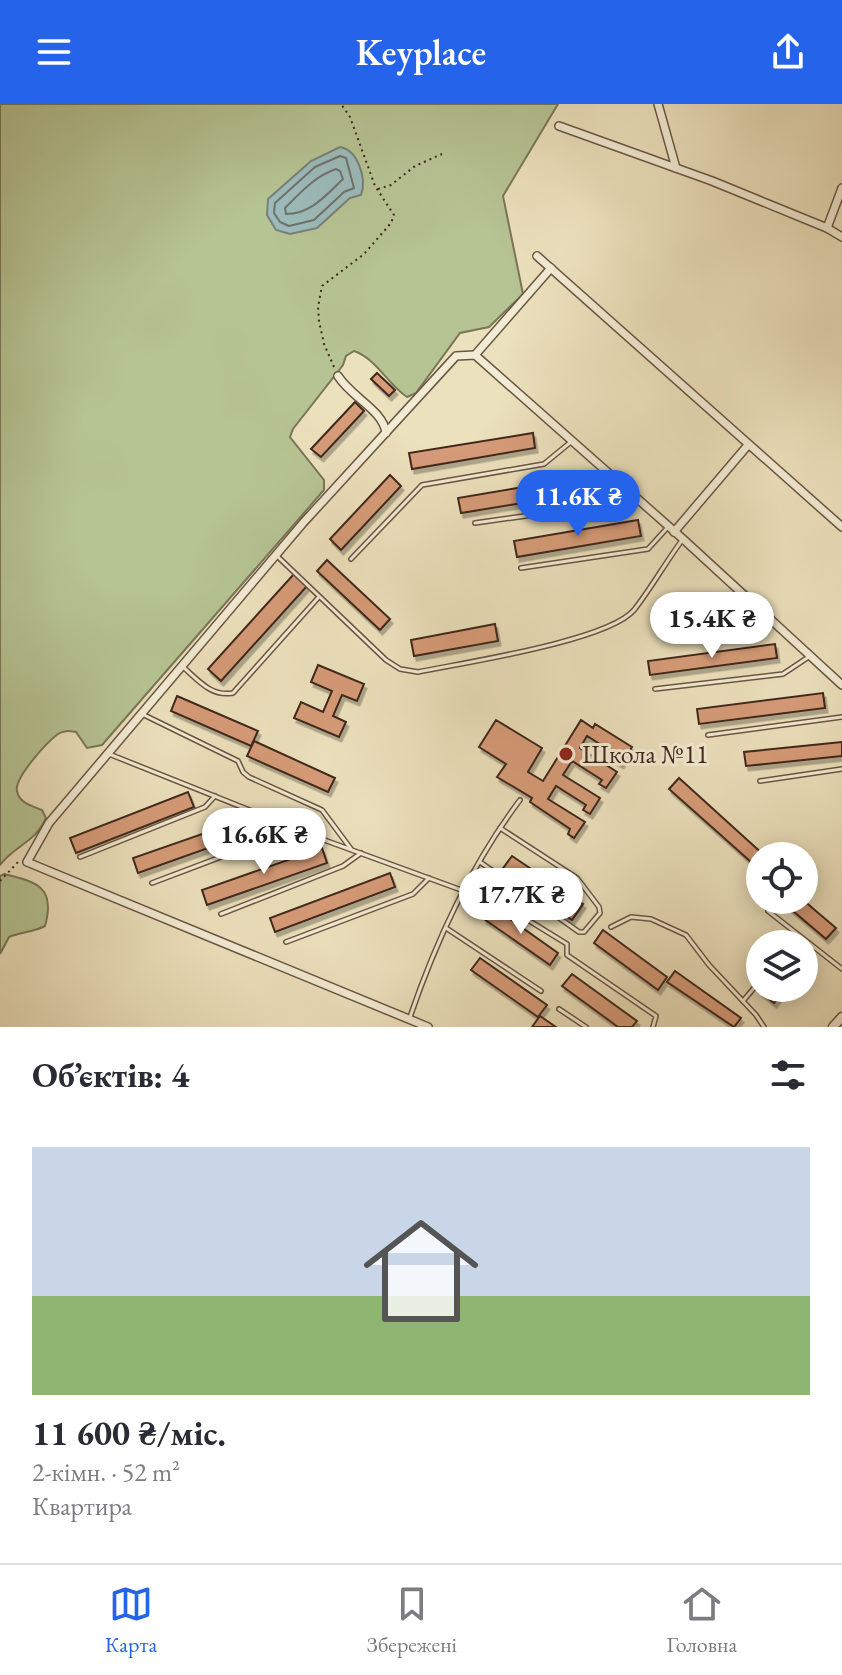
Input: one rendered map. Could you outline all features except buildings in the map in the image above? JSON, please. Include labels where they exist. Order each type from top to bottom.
[{"type":"street","points":[[658,104],[676,168]]},
{"type":"street","points":[[559,126],[676,168],[827,228],[842,237]]},
{"type":"street","points":[[827,228],[842,188]]},
{"type":"street","points":[[537,256],[842,527]]},
{"type":"street","points":[[475,355],[551,268]]},
{"type":"street","points":[[428,1027],[27,862],[49,823],[276,555],[456,356],[475,355],[842,685]]},
{"type":"street","points":[[338,376],[352,394],[382,419],[386,433]]},
{"type":"street","points":[[671,529],[748,445]]},
{"type":"street","points":[[833,1027],[842,1017]]},
{"type":"lane","points":[[351,559],[422,485],[544,464],[572,441]]},
{"type":"lane","points":[[475,523],[596,506],[623,487]]},
{"type":"lane","points":[[521,568],[648,549],[671,529]]},
{"type":"lane","points":[[276,555],[386,660],[400,669],[418,672],[584,636],[616,622],[633,612],[683,539]]},
{"type":"lane","points":[[182,666],[209,690],[220,694],[233,693],[319,597]]},
{"type":"lane","points":[[655,689],[783,674],[810,656]]},
{"type":"lane","points":[[142,714],[238,761],[249,777],[322,810],[351,849]]},
{"type":"lane","points":[[708,735],[842,717]]},
{"type":"lane","points":[[108,754],[464,891]]},
{"type":"lane","points":[[760,781],[842,769]]},
{"type":"lane","points":[[80,857],[205,807],[215,796]]},
{"type":"lane","points":[[410,1018],[425,974],[468,883],[520,800]]},
{"type":"lane","points":[[152,883],[271,838],[288,825]]},
{"type":"lane","points":[[480,862],[579,932],[584,932],[600,913],[599,907],[577,878],[500,828]]},
{"type":"lane","points":[[221,914],[343,866],[361,853]]},
{"type":"lane","points":[[286,942],[413,894],[429,878]]},
{"type":"lane","points":[[468,883],[567,944],[567,955],[656,1016],[653,1027]]},
{"type":"lane","points":[[772,914],[841,966]]},
{"type":"lane","points":[[611,927],[631,917],[651,919],[686,935],[763,1027]]},
{"type":"lane","points":[[446,928],[541,991]]},
{"type":"lane","points":[[743,1001],[746,997]]},
{"type":"lane","points":[[559,1009],[586,1027]]},
{"type":"path","points":[[338,376],[324,344],[319,321],[322,286],[354,263],[391,223],[394,215],[377,189],[350,117],[341,104]]},
{"type":"path","points":[[377,189],[391,185],[415,166],[442,154]]},
{"type":"path","points":[[0,881],[26,854]]},
{"type":"green space","points":[[0,104],[558,104],[503,196],[523,294],[489,327],[460,333],[416,393],[407,397],[362,355],[354,351],[346,356],[343,365],[290,437],[324,480],[324,490],[102,745],[87,748],[76,732],[64,731],[39,752],[26,769],[17,791],[23,801],[42,810],[46,818],[31,839],[0,865]]},
{"type":"green space","points":[[4,874],[41,888],[46,895],[48,913],[45,926],[9,937],[0,954],[0,876]]},
{"type":"water","points":[[340,147],[352,154],[360,166],[363,181],[361,195],[350,198],[317,228],[290,234],[276,230],[267,215],[268,199],[311,161]]},
{"type":"place","name":"Школа №11","points":[[566,754]]}]
